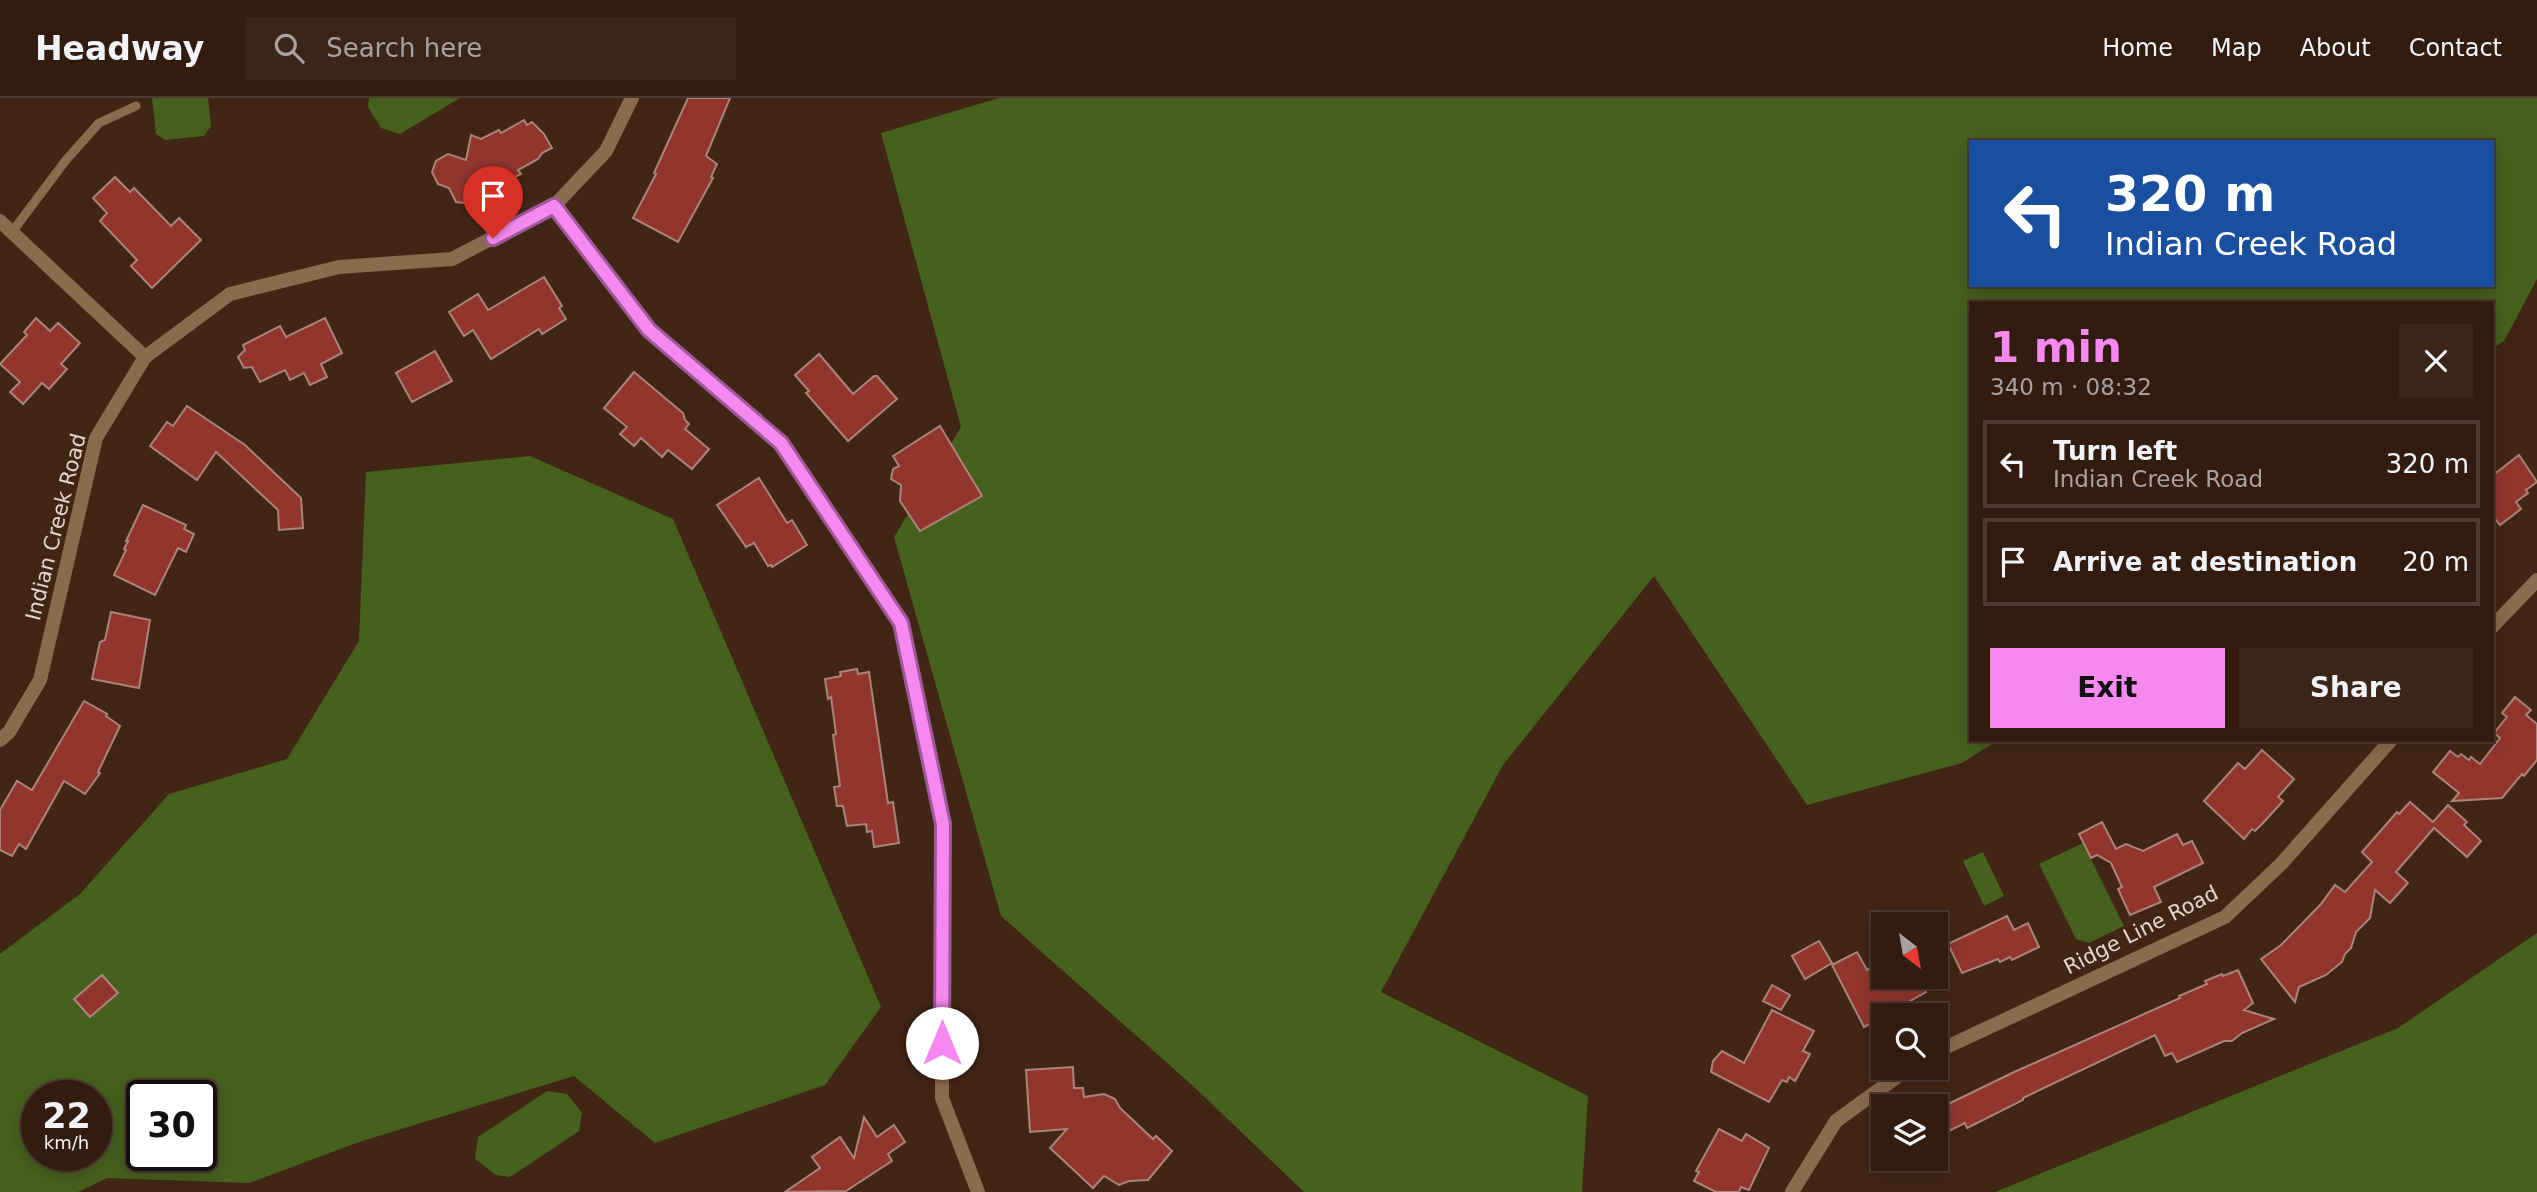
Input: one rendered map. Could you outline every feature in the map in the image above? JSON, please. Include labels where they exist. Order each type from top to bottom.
[{"type":"street","name":"Indian Creek Road","points":[[0,740],[9,732],[40,680],[96,438],[145,357],[230,294],[339,267],[452,259],[554,206],[606,151],[632,98]]},
{"type":"street","points":[[554,206],[649,330],[781,443],[901,623],[943,824],[942,1098],[978,1192]]},
{"type":"street","points":[[0,221],[145,357]]},
{"type":"street","points":[[2494,626],[2537,580]]},
{"type":"street","name":"Ridge Line Road","points":[[1948,1046],[2225,917],[2281,864],[2389,742]]},
{"type":"street","points":[[1792,1192],[1836,1121],[1892,1080]]},
{"type":"lane","points":[[12,232],[66,160],[99,123],[136,106]]},
{"type":"green space","points":[[152,98],[208,98],[211,126],[204,136],[165,140],[156,134]]},
{"type":"green space","points":[[369,98],[460,98],[400,134],[381,128],[368,107]]},
{"type":"green space","points":[[999,98],[2537,98],[2537,279],[2504,341],[2494,347],[2494,301],[1969,301],[1969,742],[1995,742],[1962,763],[1807,805],[1654,576],[1503,765],[1381,992],[1588,1096],[1582,1192],[1304,1192],[1192,1085],[1001,916],[894,537],[961,427],[881,133]]},
{"type":"green space","points":[[530,456],[673,519],[881,1007],[825,1085],[655,1143],[574,1076],[359,1142],[249,1183],[107,1178],[78,1192],[0,1192],[0,954],[80,894],[169,794],[287,759],[359,641],[366,472]]},
{"type":"green space","points":[[2083,843],[2124,926],[2089,943],[2076,939],[2039,864]]},
{"type":"green space","points":[[1983,852],[2004,896],[1984,906],[1963,861]]},
{"type":"green space","points":[[2537,933],[2537,1192],[1995,1192],[2398,1028]]},
{"type":"green space","points":[[547,1091],[567,1094],[582,1113],[579,1131],[510,1177],[496,1175],[475,1159],[478,1137]]},
{"type":"building","points":[[688,98],[730,98],[706,156],[717,164],[711,177],[713,178],[678,242],[633,218],[656,174],[654,173]]},
{"type":"building","points":[[524,120],[527,125],[532,122],[544,134],[552,148],[518,170],[521,174],[464,203],[456,202],[449,188],[438,184],[432,172],[436,161],[448,154],[466,160],[471,135],[481,139],[499,130],[501,133]]},
{"type":"building","points":[[115,177],[130,192],[134,188],[171,226],[179,218],[201,240],[152,288],[131,266],[137,260],[100,221],[107,213],[93,198]]},
{"type":"building","points":[[544,277],[562,306],[559,308],[566,319],[542,334],[539,329],[491,359],[473,330],[464,336],[449,312],[478,294],[488,310]]},
{"type":"building","points":[[36,318],[50,331],[58,323],[80,343],[61,364],[67,369],[49,389],[42,383],[23,404],[10,392],[20,382],[0,364],[27,335],[24,332]]},
{"type":"building","points":[[325,318],[342,353],[321,364],[327,377],[310,385],[304,373],[290,380],[285,370],[260,382],[252,367],[244,368],[238,357],[245,350],[243,345],[280,326],[286,337]]},
{"type":"building","points":[[435,351],[452,381],[412,402],[396,373]]},
{"type":"building","points":[[819,354],[853,394],[877,376],[897,399],[848,441],[806,393],[809,391],[795,375]]},
{"type":"building","points":[[634,372],[683,413],[689,424],[685,429],[709,449],[692,469],[668,450],[662,457],[641,438],[634,446],[620,434],[627,427],[604,408]]},
{"type":"building","points":[[187,406],[245,445],[301,498],[303,528],[279,530],[278,510],[216,452],[197,480],[150,446],[167,422],[173,426]]},
{"type":"building","points":[[940,426],[982,496],[920,531],[900,501],[901,485],[891,479],[893,469],[899,466],[893,456]]},
{"type":"building","points":[[2519,455],[2537,482],[2516,502],[2521,509],[2500,525],[2494,518],[2494,474]]},
{"type":"building","points":[[759,478],[787,523],[792,520],[807,545],[772,567],[768,566],[754,543],[746,547],[717,505]]},
{"type":"building","points":[[143,505],[186,525],[184,529],[194,534],[186,552],[178,548],[155,595],[114,575]]},
{"type":"building","points":[[111,612],[150,620],[139,688],[92,679],[100,642],[105,640]]},
{"type":"building","points":[[857,669],[858,674],[869,672],[888,803],[893,802],[899,843],[874,847],[872,831],[867,832],[866,824],[847,826],[843,806],[837,806],[834,787],[840,786],[833,735],[836,734],[831,697],[828,699],[825,679],[841,676],[840,672]]},
{"type":"building","points":[[2515,697],[2531,710],[2526,715],[2537,724],[2537,760],[2502,798],[2452,801],[2459,793],[2433,772],[2450,751],[2458,757],[2461,754],[2469,760],[2471,757],[2480,764],[2500,738],[2494,733],[2507,717],[2502,713]]},
{"type":"building","points":[[84,701],[107,714],[106,716],[120,726],[98,772],[100,773],[85,794],[64,781],[26,849],[19,844],[12,856],[0,850],[0,810],[17,781],[32,790]]},
{"type":"building","points":[[2262,750],[2294,779],[2278,797],[2283,801],[2244,839],[2204,801],[2238,763],[2245,769]]},
{"type":"building","points":[[2410,802],[2433,822],[2448,805],[2467,822],[2464,825],[2481,841],[2467,857],[2434,828],[2396,872],[2408,883],[2390,903],[2375,890],[2370,918],[2356,932],[2351,948],[2342,962],[2326,975],[2299,987],[2295,1002],[2261,959],[2281,945],[2321,904],[2335,885],[2345,892],[2372,862],[2362,852],[2397,812],[2399,814]]},
{"type":"building","points":[[2102,822],[2116,849],[2126,844],[2143,851],[2177,834],[2183,845],[2192,841],[2203,863],[2154,887],[2161,902],[2130,915],[2118,889],[2122,887],[2111,863],[2097,855],[2091,858],[2079,834]]},
{"type":"building","points":[[2007,916],[2014,930],[2028,923],[2039,947],[2012,960],[2010,957],[2000,962],[1998,959],[1962,973],[1948,944]]},
{"type":"building","points":[[1819,941],[1832,963],[1805,979],[1792,956]]},
{"type":"building","points":[[1857,952],[1867,970],[1871,968],[1871,989],[1924,989],[1926,992],[1907,1003],[1871,1003],[1871,1023],[1864,1027],[1832,965]]},
{"type":"building","points":[[2238,970],[2253,1003],[2244,1010],[2274,1019],[2242,1033],[2232,1041],[2224,1041],[2177,1062],[2172,1053],[2165,1056],[2155,1035],[1967,1128],[1965,1123],[1948,1132],[1948,1104],[2180,998],[2179,996],[2207,984],[2205,981],[2222,974],[2223,976]]},
{"type":"building","points":[[102,975],[118,993],[90,1017],[74,999]]},
{"type":"building","points":[[1772,985],[1790,995],[1781,1010],[1763,1001]]},
{"type":"building","points":[[1772,1010],[1814,1031],[1803,1051],[1810,1054],[1795,1081],[1789,1077],[1787,1082],[1782,1080],[1769,1102],[1711,1072],[1713,1061],[1722,1051],[1744,1063]]},
{"type":"building","points":[[1073,1067],[1074,1088],[1083,1088],[1084,1097],[1104,1094],[1115,1099],[1120,1108],[1153,1139],[1156,1136],[1172,1151],[1148,1180],[1129,1181],[1119,1185],[1104,1176],[1093,1188],[1050,1148],[1067,1129],[1030,1132],[1026,1070]]},
{"type":"building","points":[[864,1117],[877,1137],[894,1125],[905,1142],[888,1154],[892,1161],[846,1191],[785,1192],[820,1168],[812,1157],[840,1137],[854,1158]]},
{"type":"building","points":[[1719,1129],[1742,1141],[1746,1134],[1769,1148],[1749,1190],[1741,1187],[1739,1192],[1716,1192],[1694,1181],[1699,1172],[1696,1171]]},
{"type":"route","points":[[493,238],[554,206],[649,330],[781,443],[901,623],[943,824],[942,1043]]}]
